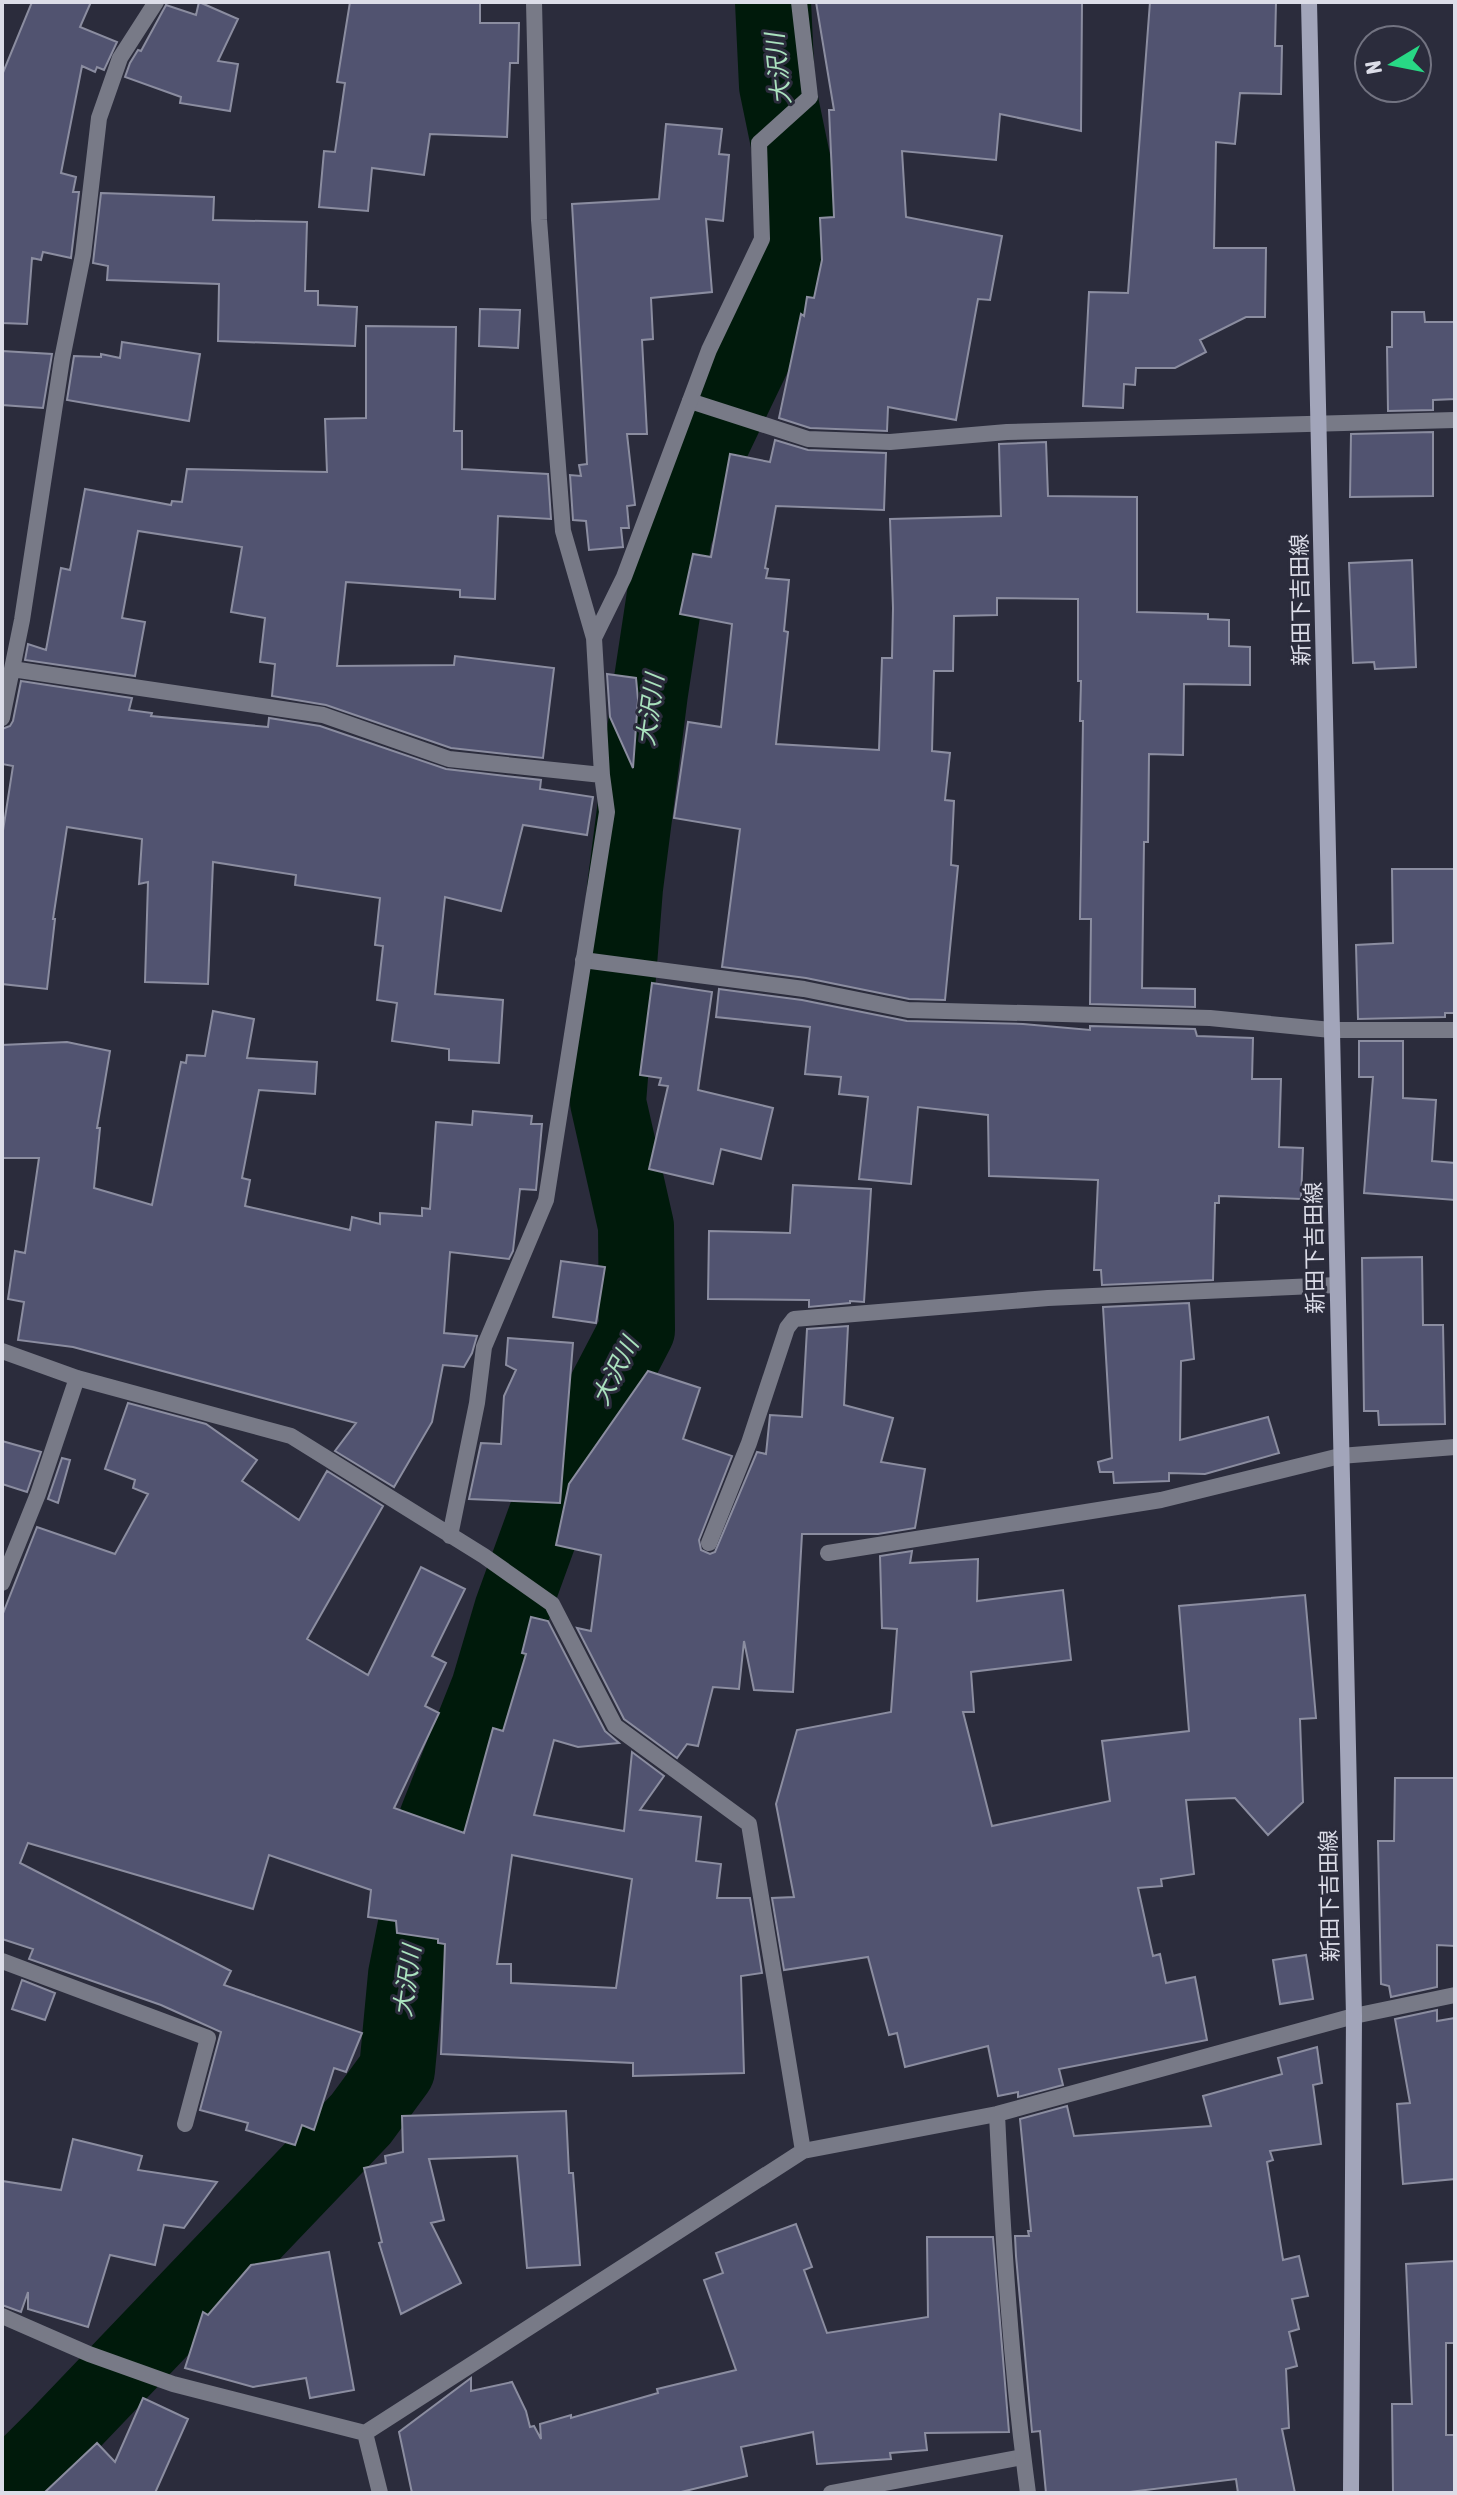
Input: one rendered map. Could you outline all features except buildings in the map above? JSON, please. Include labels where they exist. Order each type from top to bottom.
[{"type":"main road","name":"新田下吉田線","points":[[1309,2],[1354,2016],[1351,2493]]},
{"type":"street","points":[[2,718],[22,620],[62,359],[83,255],[99,118],[120,58],[156,2]]},
{"type":"street","points":[[450,1536],[477,1403],[484,1347],[546,1200],[607,812],[594,638],[563,531],[539,220],[534,2]]},
{"type":"street","points":[[594,638],[624,577],[709,350],[762,239],[759,143],[810,97],[799,2]]},
{"type":"street","points":[[690,401],[808,439],[890,442],[1007,432],[1455,420]]},
{"type":"street","points":[[12,669],[323,715],[449,759],[602,775]]},
{"type":"street","points":[[583,960],[804,989],[908,1010],[1210,1018],[1331,1030],[1455,1030]]},
{"type":"street","points":[[709,1543],[749,1443],[787,1328],[794,1319],[1048,1298],[1337,1285]]},
{"type":"street","points":[[2,1351],[77,1378],[291,1436],[484,1556],[552,1604],[615,1726],[749,1824],[803,2151]]},
{"type":"street","points":[[2,1583],[38,1494],[77,1378]]},
{"type":"street","points":[[828,1553],[1161,1500],[1340,1456],[1455,1447]]},
{"type":"street","points":[[2,1961],[208,2038],[185,2124]]},
{"type":"street","points":[[2,2316],[89,2354],[173,2384],[365,2433],[803,2151],[997,2114],[1354,2016],[1455,1995]]},
{"type":"street","points":[[997,2114],[1004,2267],[1028,2493]]},
{"type":"street","points":[[365,2433],[380,2493]]},
{"type":"street","points":[[831,2493],[1023,2457]]},
{"type":"waterway","name":"大沢川","points":[[2,2492],[361,2119],[397,2070],[406,1975],[437,1819],[489,1688],[512,1610],[560,1478],[637,1330],[636,1226],[608,1102],[625,888],[674,535],[703,461],[803,252],[794,168],[777,86],[773,2]]}]
